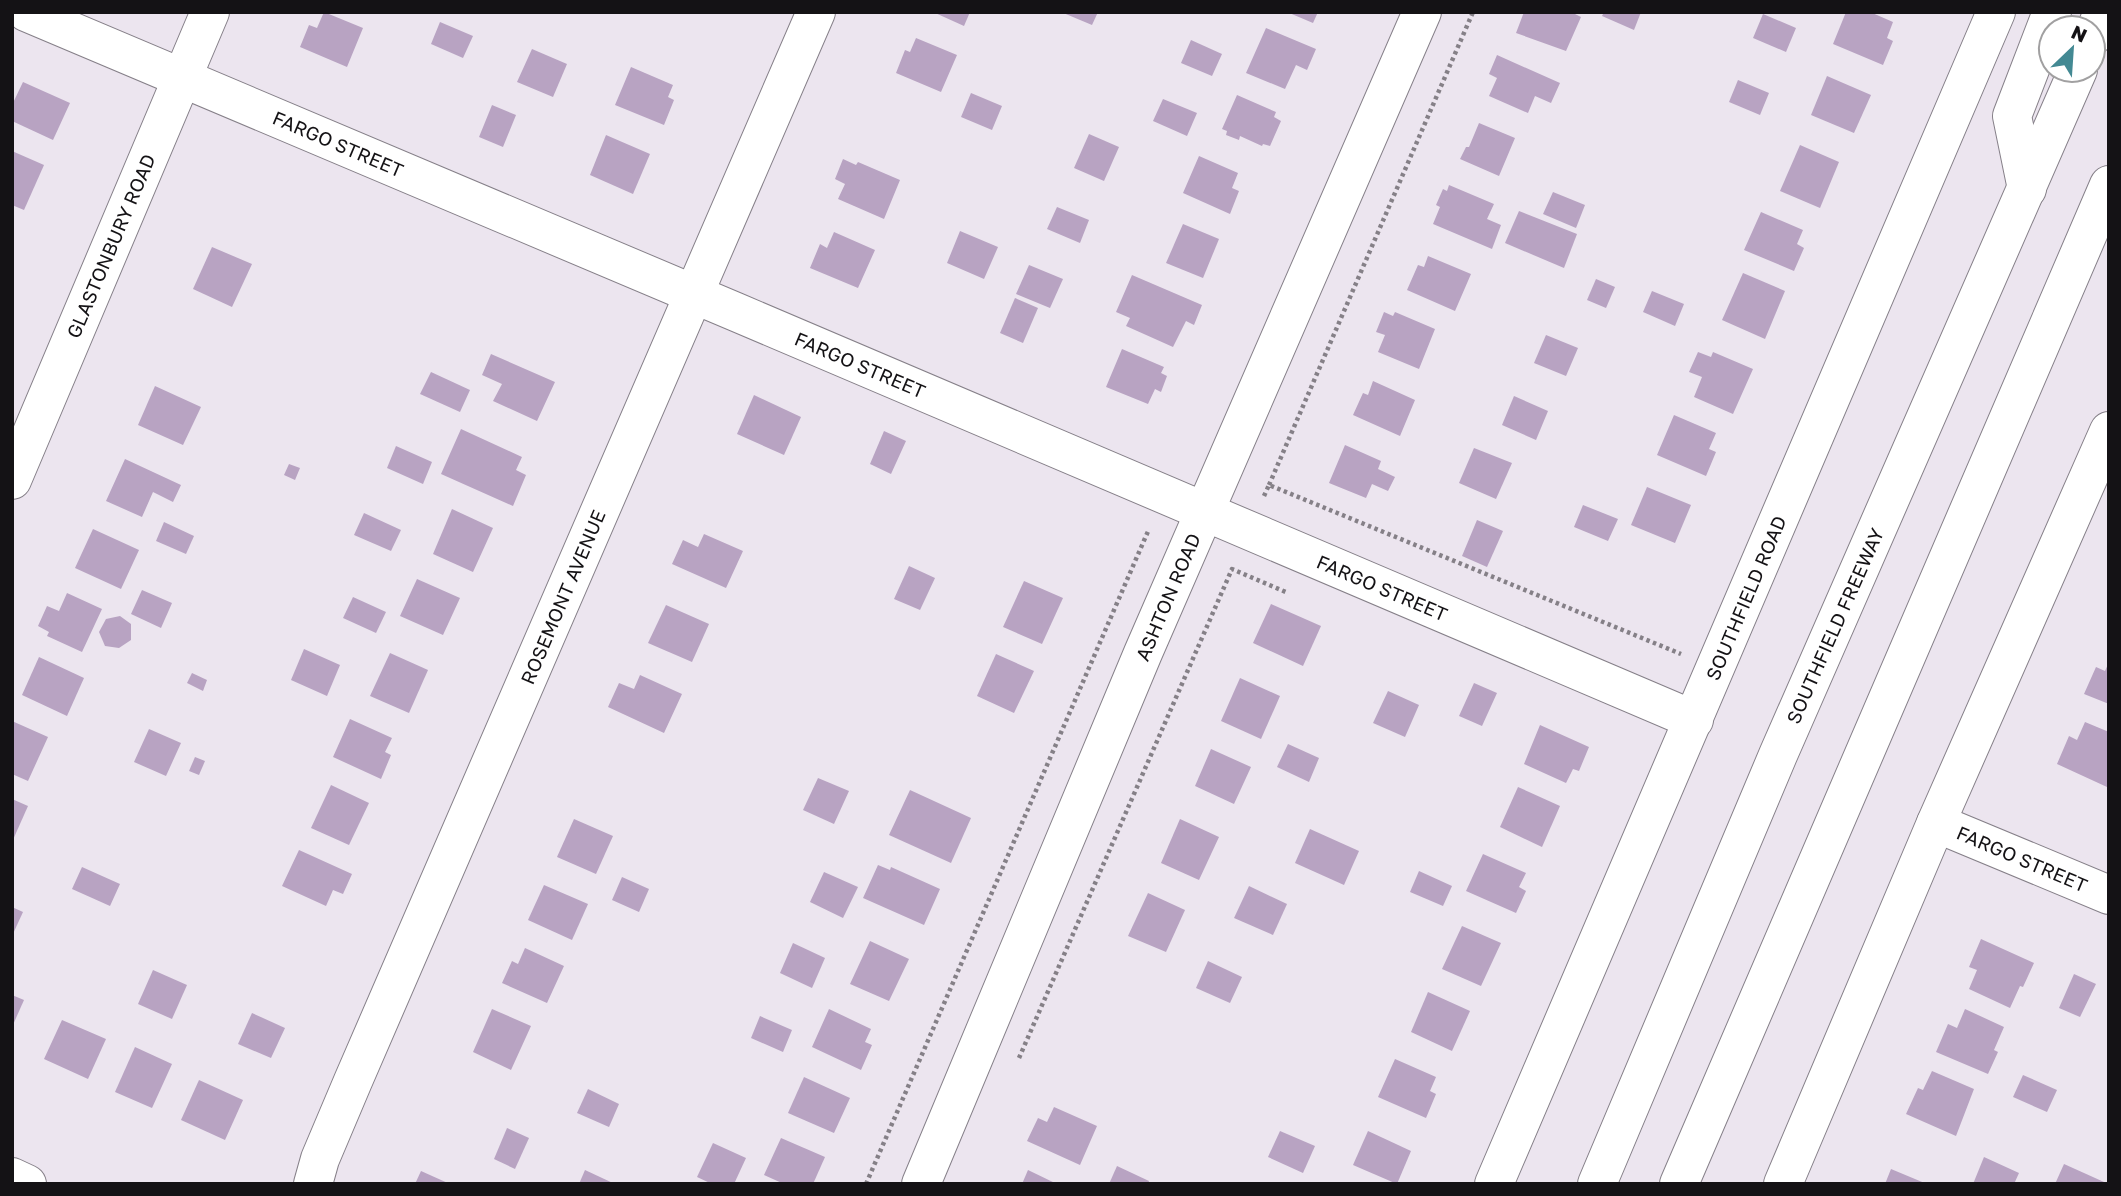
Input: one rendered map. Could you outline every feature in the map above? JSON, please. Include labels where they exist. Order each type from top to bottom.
[{"type":"main road","name":"FARGO STREET","points":[[26,12],[1694,720]]},
{"type":"main road","name":"GLASTONBURY ROAD","points":[[12,480],[210,12]]},
{"type":"main road","name":"ROSEMONT AVENUE","points":[[313,1184],[320,1160],[353,1081],[816,12]]},
{"type":"main road","name":"ASHTON ROAD","points":[[921,1184],[1138,665],[1422,12]]},
{"type":"main road","name":"SOUTHFIELD ROAD","points":[[1494,1184],[1996,12]]},
{"type":"main road","points":[[2026,189],[2012,116],[2052,12]]},
{"type":"main road","name":"SOUTHFIELD FREEWAY","points":[[1597,1184],[1778,755],[2072,84]]},
{"type":"main road","points":[[1679,1184],[2109,185]]},
{"type":"main road","points":[[1962,525],[2109,245]]},
{"type":"main road","points":[[1783,1184],[1936,822],[2109,431]]},
{"type":"main road","name":"FARGO STREET","points":[[1936,822],[2109,895]]},
{"type":"main road","points":[[12,1177],[27,1184]]},
{"type":"path","points":[[1260,503],[1473,12]]},
{"type":"path","points":[[1269,485],[1683,655]]},
{"type":"path","points":[[866,1184],[1151,525]]},
{"type":"path","points":[[1015,1069],[1233,569],[1295,596]]},
{"type":"building","points":[[324,12],[363,28],[347,67],[300,47],[309,25],[317,28]]},
{"type":"building","points":[[933,12],[970,12],[964,26]]},
{"type":"building","points":[[1061,12],[1098,12],[1092,25]]},
{"type":"building","points":[[1287,12],[1318,12],[1313,23]]},
{"type":"building","points":[[1524,12],[1571,12],[1581,17],[1566,51],[1516,33]]},
{"type":"building","points":[[1604,12],[1641,12],[1634,30],[1602,16]]},
{"type":"building","points":[[1846,12],[1870,12],[1893,22],[1887,38],[1893,41],[1883,65],[1833,44]]},
{"type":"building","points":[[1763,14],[1796,28],[1786,52],[1753,38]]},
{"type":"building","points":[[440,22],[473,36],[463,58],[431,44]]},
{"type":"building","points":[[1266,28],[1316,49],[1307,70],[1296,65],[1285,89],[1246,73]]},
{"type":"building","points":[[916,38],[957,55],[941,92],[896,73],[905,50],[910,52]]},
{"type":"building","points":[[1191,40],[1222,54],[1212,76],[1181,63]]},
{"type":"building","points":[[532,49],[567,64],[553,97],[517,82]]},
{"type":"building","points":[[1497,55],[1560,83],[1551,103],[1535,96],[1528,113],[1489,96],[1497,78],[1489,74]]},
{"type":"building","points":[[631,67],[673,85],[668,97],[674,100],[664,125],[615,105]]},
{"type":"building","points":[[1827,76],[1871,95],[1854,133],[1811,115]]},
{"type":"building","points":[[1738,80],[1769,93],[1760,115],[1729,102]]},
{"type":"building","points":[[23,82],[70,103],[53,140],[12,121],[12,105]]},
{"type":"building","points":[[971,93],[1002,106],[992,130],[961,117]]},
{"type":"building","points":[[1237,95],[1276,112],[1274,117],[1281,121],[1270,146],[1262,146],[1240,136],[1239,140],[1226,135],[1227,131],[1222,129]]},
{"type":"building","points":[[1163,99],[1197,113],[1187,136],[1153,121]]},
{"type":"building","points":[[492,105],[516,115],[503,147],[479,137]]},
{"type":"building","points":[[1479,123],[1515,138],[1499,176],[1460,159],[1466,147],[1469,147]]},
{"type":"building","points":[[1089,134],[1119,147],[1104,181],[1074,168]]},
{"type":"building","points":[[606,135],[650,154],[633,194],[590,175]]},
{"type":"building","points":[[1800,145],[1839,162],[1820,208],[1780,191]]},
{"type":"building","points":[[12,151],[44,165],[24,210],[12,205]]},
{"type":"building","points":[[1199,156],[1238,173],[1232,188],[1239,191],[1230,214],[1183,193]]},
{"type":"building","points":[[843,159],[856,165],[858,162],[900,180],[884,219],[838,199],[845,184],[835,179]]},
{"type":"building","points":[[1449,185],[1494,204],[1487,219],[1501,225],[1492,249],[1433,224],[1440,207],[1436,205],[1443,189],[1447,191]]},
{"type":"building","points":[[1553,192],[1585,205],[1576,228],[1543,214]]},
{"type":"building","points":[[1057,207],[1089,220],[1080,243],[1047,229]]},
{"type":"building","points":[[1519,211],[1577,234],[1564,268],[1505,243]]},
{"type":"building","points":[[1761,212],[1803,230],[1797,244],[1804,248],[1794,271],[1744,250]]},
{"type":"building","points":[[1183,224],[1219,239],[1203,278],[1166,263]]},
{"type":"building","points":[[960,231],[998,247],[984,279],[947,263]]},
{"type":"building","points":[[834,232],[875,250],[858,288],[810,268],[820,244],[827,248]]},
{"type":"building","points":[[212,247],[252,264],[232,307],[193,289]]},
{"type":"building","points":[[1428,256],[1471,274],[1455,311],[1407,290],[1418,265],[1424,267]]},
{"type":"building","points":[[1029,265],[1063,279],[1050,308],[1016,294]]},
{"type":"building","points":[[1743,273],[1785,291],[1765,339],[1722,320]]},
{"type":"building","points":[[1132,275],[1202,305],[1194,325],[1186,321],[1173,347],[1126,326],[1130,318],[1116,312]]},
{"type":"building","points":[[1596,279],[1615,287],[1606,308],[1587,300]]},
{"type":"building","points":[[1652,291],[1684,304],[1675,326],[1643,312]]},
{"type":"building","points":[[1015,298],[1038,308],[1023,343],[1000,333]]},
{"type":"building","points":[[1384,312],[1393,316],[1395,312],[1435,329],[1419,369],[1378,352],[1385,335],[1376,332]]},
{"type":"building","points":[[1546,335],[1578,348],[1566,376],[1534,363]]},
{"type":"building","points":[[1122,349],[1164,367],[1161,373],[1167,376],[1161,392],[1155,389],[1148,404],[1106,387]]},
{"type":"building","points":[[1698,352],[1711,357],[1713,352],[1753,369],[1733,414],[1694,397],[1702,377],[1689,372]]},
{"type":"building","points":[[491,354],[555,382],[537,421],[493,401],[502,384],[482,375]]},
{"type":"building","points":[[431,372],[470,390],[460,412],[420,394]]},
{"type":"building","points":[[1373,381],[1415,400],[1400,436],[1353,415],[1363,393],[1368,395]]},
{"type":"building","points":[[155,386],[201,407],[183,445],[138,425]]},
{"type":"building","points":[[754,395],[801,417],[784,455],[737,434]]},
{"type":"building","points":[[1514,396],[1548,411],[1536,440],[1502,425]]},
{"type":"building","points":[[1674,415],[1716,433],[1709,449],[1716,452],[1706,476],[1657,455]]},
{"type":"building","points":[[461,429],[522,457],[516,470],[526,475],[513,506],[441,474]]},
{"type":"building","points":[[884,431],[906,441],[891,474],[870,464]]},
{"type":"building","points":[[1345,445],[1381,461],[1378,469],[1395,477],[1388,491],[1372,484],[1366,498],[1329,483]]},
{"type":"building","points":[[396,446],[432,462],[423,484],[387,468]]},
{"type":"building","points":[[1474,448],[1512,463],[1496,499],[1459,483]]},
{"type":"building","points":[[125,459],[181,485],[173,502],[153,492],[142,517],[106,501]]},
{"type":"building","points":[[289,464],[300,468],[295,480],[284,475]]},
{"type":"building","points":[[1647,487],[1691,505],[1675,543],[1631,525]]},
{"type":"building","points":[[1583,505],[1618,519],[1608,541],[1574,527]]},
{"type":"building","points":[[452,509],[493,528],[473,572],[433,554]]},
{"type":"building","points":[[364,513],[401,530],[391,551],[354,535]]},
{"type":"building","points":[[1477,520],[1503,531],[1487,567],[1462,556]]},
{"type":"building","points":[[164,522],[194,536],[186,554],[156,541]]},
{"type":"building","points":[[93,529],[139,550],[121,589],[75,568]]},
{"type":"building","points":[[704,534],[743,551],[726,588],[672,564],[683,540],[698,547]]},
{"type":"building","points":[[909,566],[935,578],[920,610],[894,599]]},
{"type":"building","points":[[417,579],[460,598],[443,635],[400,616]]},
{"type":"building","points":[[1024,581],[1063,598],[1042,644],[1003,627]]},
{"type":"building","points":[[142,590],[172,603],[161,628],[131,614]]},
{"type":"building","points":[[67,593],[102,609],[82,652],[47,636],[49,632],[38,626],[47,606],[59,611]]},
{"type":"building","points":[[353,597],[386,612],[376,633],[343,618]]},
{"type":"building","points":[[1271,604],[1321,626],[1303,666],[1253,643]]},
{"type":"building","points":[[666,605],[709,624],[692,662],[648,643]]},
{"type":"building","points":[[120,616],[131,624],[131,640],[119,648],[105,646],[99,632],[106,619]]},
{"type":"building","points":[[304,649],[340,665],[327,696],[291,680]]},
{"type":"building","points":[[390,653],[428,670],[409,713],[370,696]]},
{"type":"building","points":[[996,654],[1034,671],[1014,713],[977,696]]},
{"type":"building","points":[[39,657],[84,678],[67,716],[22,695]]},
{"type":"building","points":[[2109,662],[2109,704],[2084,694],[2096,667],[2105,671]]},
{"type":"building","points":[[192,673],[207,680],[203,691],[187,683]]},
{"type":"building","points":[[640,675],[682,694],[664,733],[608,707],[619,683],[634,689]]},
{"type":"building","points":[[1240,678],[1280,696],[1261,739],[1221,721]]},
{"type":"building","points":[[1474,683],[1497,693],[1482,726],[1459,716]]},
{"type":"building","points":[[1388,691],[1419,705],[1405,737],[1373,723]]},
{"type":"building","points":[[350,719],[392,738],[385,752],[391,755],[381,779],[333,757]]},
{"type":"building","points":[[12,721],[48,737],[28,781],[12,774]]},
{"type":"building","points":[[2085,722],[2109,732],[2107,787],[2057,764],[2069,736],[2077,740]]},
{"type":"building","points":[[1540,725],[1589,747],[1579,771],[1573,769],[1566,783],[1524,764]]},
{"type":"building","points":[[149,729],[181,743],[166,776],[134,762]]},
{"type":"building","points":[[1288,744],[1319,758],[1309,782],[1277,767]]},
{"type":"building","points":[[1211,749],[1251,767],[1234,804],[1195,786]]},
{"type":"building","points":[[195,757],[205,761],[199,775],[189,771]]},
{"type":"building","points":[[818,778],[849,791],[834,824],[803,810]]},
{"type":"building","points":[[331,785],[369,803],[349,845],[311,828]]},
{"type":"building","points":[[1518,787],[1560,806],[1542,847],[1500,827]]},
{"type":"building","points":[[910,790],[971,818],[951,863],[889,835]]},
{"type":"building","points":[[12,799],[28,806],[12,842]]},
{"type":"building","points":[[574,819],[613,836],[596,874],[557,857]]},
{"type":"building","points":[[1180,819],[1219,837],[1199,880],[1161,863]]},
{"type":"building","points":[[1310,829],[1359,851],[1344,885],[1295,863]]},
{"type":"building","points":[[299,850],[352,874],[343,894],[333,890],[326,906],[282,886]]},
{"type":"building","points":[[1483,854],[1526,873],[1519,887],[1526,891],[1516,913],[1466,891]]},
{"type":"building","points":[[878,865],[890,870],[891,867],[940,889],[924,925],[863,898]]},
{"type":"building","points":[[82,867],[120,884],[110,906],[72,889]]},
{"type":"building","points":[[1419,871],[1452,886],[1443,906],[1410,892]]},
{"type":"building","points":[[824,872],[858,887],[843,918],[810,902]]},
{"type":"building","points":[[622,877],[649,889],[639,912],[612,900]]},
{"type":"building","points":[[544,885],[588,904],[572,940],[528,920]]},
{"type":"building","points":[[1249,886],[1287,904],[1273,935],[1234,918]]},
{"type":"building","points":[[1148,893],[1185,910],[1166,952],[1128,936]]},
{"type":"building","points":[[12,907],[23,912],[12,936]]},
{"type":"building","points":[[1462,926],[1501,943],[1481,986],[1442,969]]},
{"type":"building","points":[[1981,939],[2034,963],[2010,1008],[1969,989],[1977,970],[1969,967]]},
{"type":"building","points":[[870,941],[909,959],[889,1001],[850,984]]},
{"type":"building","points":[[793,943],[825,958],[812,988],[780,973]]},
{"type":"building","points":[[525,948],[564,966],[547,1003],[502,983],[512,961],[518,964]]},
{"type":"building","points":[[1208,961],[1242,977],[1230,1003],[1196,988]]},
{"type":"building","points":[[153,970],[187,985],[172,1019],[138,1004]]},
{"type":"building","points":[[2074,974],[2096,984],[2080,1017],[2059,1008]]},
{"type":"building","points":[[1428,992],[1470,1011],[1452,1051],[1411,1032]]},
{"type":"building","points":[[12,995],[24,1000],[12,1027]]},
{"type":"building","points":[[492,1009],[531,1026],[511,1070],[473,1052]]},
{"type":"building","points":[[829,1009],[871,1029],[865,1042],[872,1045],[861,1070],[812,1047]]},
{"type":"building","points":[[1965,1009],[2004,1027],[1994,1050],[1998,1052],[1988,1074],[1936,1052],[1948,1024],[1957,1028]]},
{"type":"building","points":[[252,1013],[285,1028],[271,1058],[238,1044]]},
{"type":"building","points":[[760,1016],[792,1030],[783,1052],[751,1038]]},
{"type":"building","points":[[62,1020],[106,1039],[88,1079],[44,1059]]},
{"type":"building","points":[[135,1047],[172,1064],[152,1108],[115,1092]]},
{"type":"building","points":[[1395,1059],[1436,1077],[1430,1091],[1436,1094],[1426,1118],[1378,1097]]},
{"type":"building","points":[[1932,1071],[1974,1089],[1956,1136],[1906,1114],[1918,1088],[1923,1090]]},
{"type":"building","points":[[2023,1075],[2057,1090],[2047,1112],[2013,1097]]},
{"type":"building","points":[[804,1077],[850,1098],[834,1133],[788,1113]]},
{"type":"building","points":[[199,1080],[243,1100],[225,1140],[181,1120]]},
{"type":"building","points":[[588,1089],[619,1104],[609,1127],[577,1113]]},
{"type":"building","points":[[1054,1107],[1097,1126],[1080,1165],[1027,1141],[1038,1118],[1047,1122]]},
{"type":"building","points":[[507,1128],[529,1138],[515,1169],[494,1159]]},
{"type":"building","points":[[1280,1131],[1315,1146],[1303,1173],[1268,1157]]},
{"type":"building","points":[[1368,1131],[1411,1151],[1397,1184],[1353,1165]]},
{"type":"building","points":[[781,1138],[825,1157],[813,1184],[784,1184],[764,1175]]},
{"type":"building","points":[[713,1143],[746,1158],[734,1184],[712,1184],[697,1177]]},
{"type":"building","points":[[1984,1157],[2019,1173],[2014,1184],[1973,1184]]},
{"type":"building","points":[[2064,1164],[2104,1182],[2055,1184]]},
{"type":"building","points":[[1117,1166],[1149,1181],[1148,1184],[1109,1184]]},
{"type":"building","points":[[1891,1169],[1927,1184],[1885,1184]]},
{"type":"building","points":[[585,1170],[615,1184],[579,1184]]},
{"type":"building","points":[[1028,1170],[1057,1184],[1022,1184]]},
{"type":"building","points":[[421,1171],[450,1184],[415,1184]]}]
